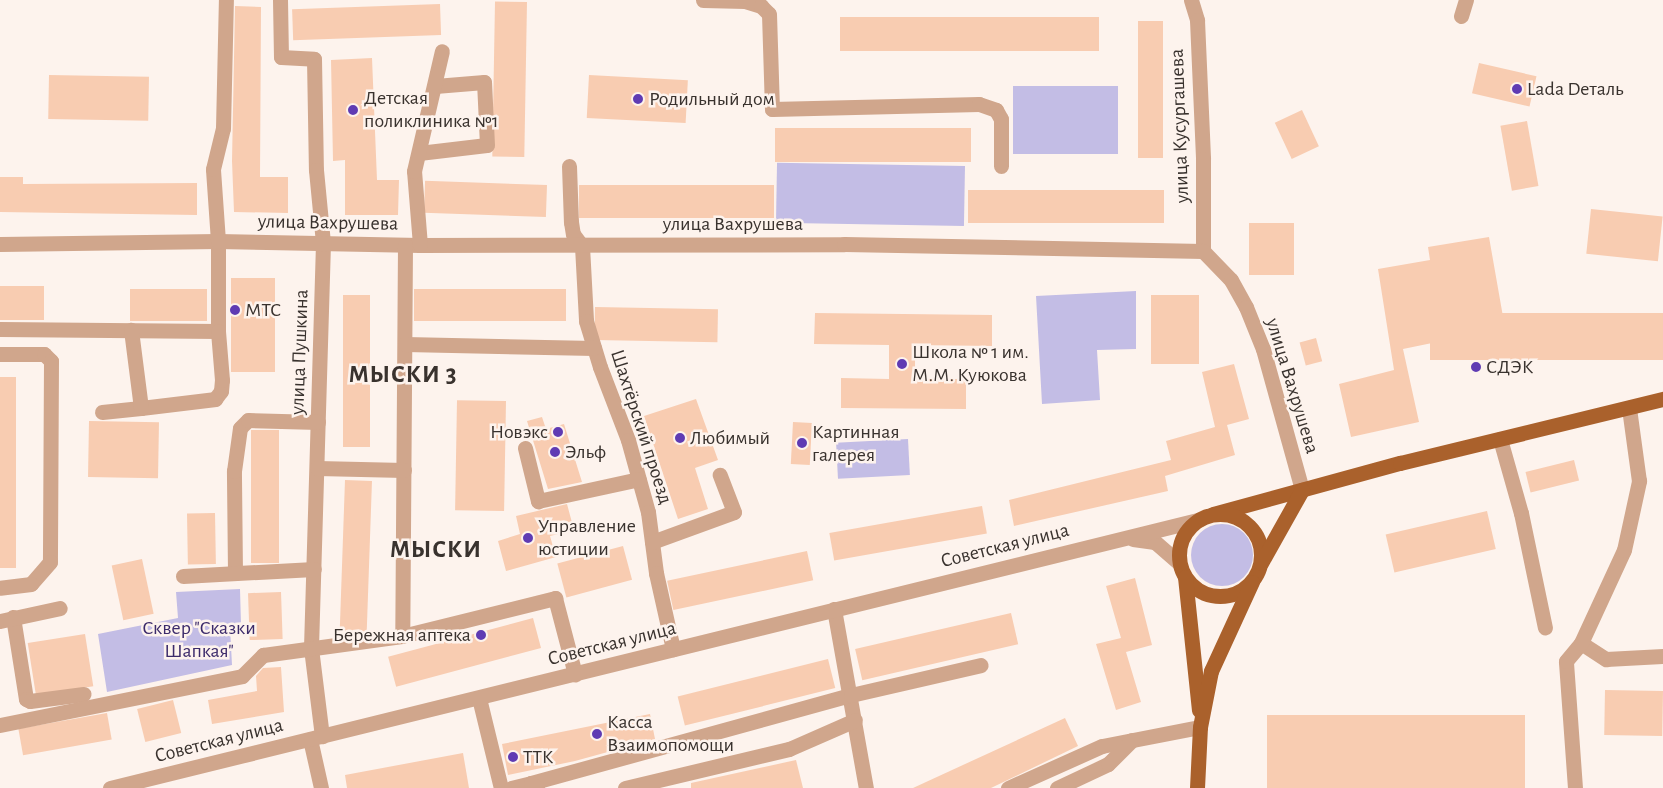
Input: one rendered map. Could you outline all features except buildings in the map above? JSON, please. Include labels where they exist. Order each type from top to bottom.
[{"type":"main road","points":[[1197,788],[1200,726],[1185,577],[1179,563],[1180,546],[1186,532],[1198,520],[1213,514],[1302,490],[1663,399]]},
{"type":"main road","points":[[1200,726],[1211,671],[1260,564],[1302,490]]},
{"type":"main road","points":[[1213,514],[1229,515],[1244,521],[1255,533],[1261,548],[1260,564]]},
{"type":"main road","points":[[1185,577],[1196,589],[1211,596],[1227,596],[1242,590],[1254,579]]},
{"type":"street","points":[[102,412],[214,399],[221,391],[222,380],[218,332],[218,241],[213,169],[223,128],[226,0]]},
{"type":"street","name":"улица Пушкина","points":[[280,0],[281,57],[314,59],[316,170],[323,243],[311,648],[321,788]]},
{"type":"street","points":[[702,0],[745,1],[761,6],[770,14],[772,109],[979,104],[996,110],[1001,119],[1001,166]]},
{"type":"street","name":"улица Кусургашева","points":[[1191,0],[1197,20],[1203,159],[1202,251]]},
{"type":"street","points":[[1461,16],[1466,0]]},
{"type":"street","points":[[402,636],[405,344],[413,245],[414,171],[436,86],[442,51]]},
{"type":"street","points":[[419,153],[487,145],[484,82],[436,86]]},
{"type":"street","points":[[569,166],[571,222],[573,234],[582,246]]},
{"type":"street","name":"улица Вахрушева","points":[[0,244],[218,241],[582,246],[844,244],[1202,251],[1231,280],[1246,307],[1263,349],[1302,490]]},
{"type":"street","name":"Шахтёрский проезд","points":[[582,246],[586,321],[639,479],[673,649]]},
{"type":"street","points":[[0,329],[218,332]]},
{"type":"street","points":[[131,330],[141,408]]},
{"type":"street","points":[[405,344],[594,348]]},
{"type":"street","points":[[0,354],[49,356],[50,562],[31,584],[0,588]]},
{"type":"street","points":[[1575,788],[1566,661],[1581,642],[1624,550],[1639,481],[1629,408]]},
{"type":"street","points":[[235,573],[234,471],[240,428],[248,420],[318,422]]},
{"type":"street","points":[[1500,439],[1522,513],[1545,628]]},
{"type":"street","points":[[526,448],[538,501],[639,479]]},
{"type":"street","points":[[317,468],[404,470]]},
{"type":"street","points":[[652,542],[734,512],[720,476]]},
{"type":"street","name":"Советская улица","points":[[110,788],[164,782],[316,738],[1198,520]]},
{"type":"street","points":[[1124,537],[1155,542],[1179,563]]},
{"type":"street","points":[[183,576],[314,569]]},
{"type":"street","points":[[0,725],[242,676],[263,655],[402,636],[555,598],[576,674]]},
{"type":"street","points":[[60,608],[6,619],[26,699],[30,701],[84,694]]},
{"type":"street","points":[[834,609],[851,695],[866,788]]},
{"type":"street","points":[[1581,642],[1606,658],[1663,656]]},
{"type":"street","points":[[511,788],[534,785],[851,695],[981,665]]},
{"type":"street","points":[[479,698],[501,788]]},
{"type":"street","points":[[625,788],[789,749],[855,720]]},
{"type":"street","points":[[1008,788],[1102,746],[1200,726]]},
{"type":"street","points":[[1058,788],[1108,764],[1132,740]]},
{"type":"green space","points":[[1013,86],[1118,86],[1118,154],[1013,154]]},
{"type":"green space","points":[[777,163],[965,166],[964,226],[776,223]]},
{"type":"green space","points":[[1136,291],[1136,349],[1097,350],[1100,400],[1042,404],[1036,296]]},
{"type":"green space","points":[[908,439],[910,475],[838,479],[836,443]]},
{"type":"green space","points":[[1222,524],[1239,529],[1244,533],[1248,538],[1253,555],[1248,572],[1244,577],[1239,581],[1222,586],[1205,581],[1200,577],[1196,572],[1191,555],[1196,538],[1200,533],[1205,529]]},
{"type":"green space","name":"Сквер \"Сказки Шапкая\"","points":[[240,589],[241,625],[230,627],[232,665],[107,692],[98,634],[178,618],[176,592]]},
{"type":"place","name":"Lada Dеталь","points":[[1517,89]]},
{"type":"place","name":"Родильный дом","points":[[638,99]]},
{"type":"place","name":"Детская поликлиника №1","points":[[353,110]]},
{"type":"place","name":"МТС","points":[[235,310]]},
{"type":"place","name":"Школа № 1 им. М.М. Куюкова","points":[[902,364]]},
{"type":"place","name":"СДЭК","points":[[1476,367]]},
{"type":"place","name":"Новэкс","points":[[558,432]]},
{"type":"place","name":"Любимый","points":[[680,438]]},
{"type":"place","name":"Картинная галерея","points":[[802,443]]},
{"type":"place","name":"Эльф","points":[[555,452]]},
{"type":"place","name":"Управление юстиции","points":[[528,538]]},
{"type":"place","name":"Бережная аптека","points":[[481,635]]},
{"type":"place","name":"Касса Взаимопомощи","points":[[597,734]]},
{"type":"place","name":"ТТК","points":[[513,757]]},
{"type":"district","name":"МЫСКИ 3","points":[[403,375]]},
{"type":"district","name":"МЫСКИ","points":[[436,550]]}]
